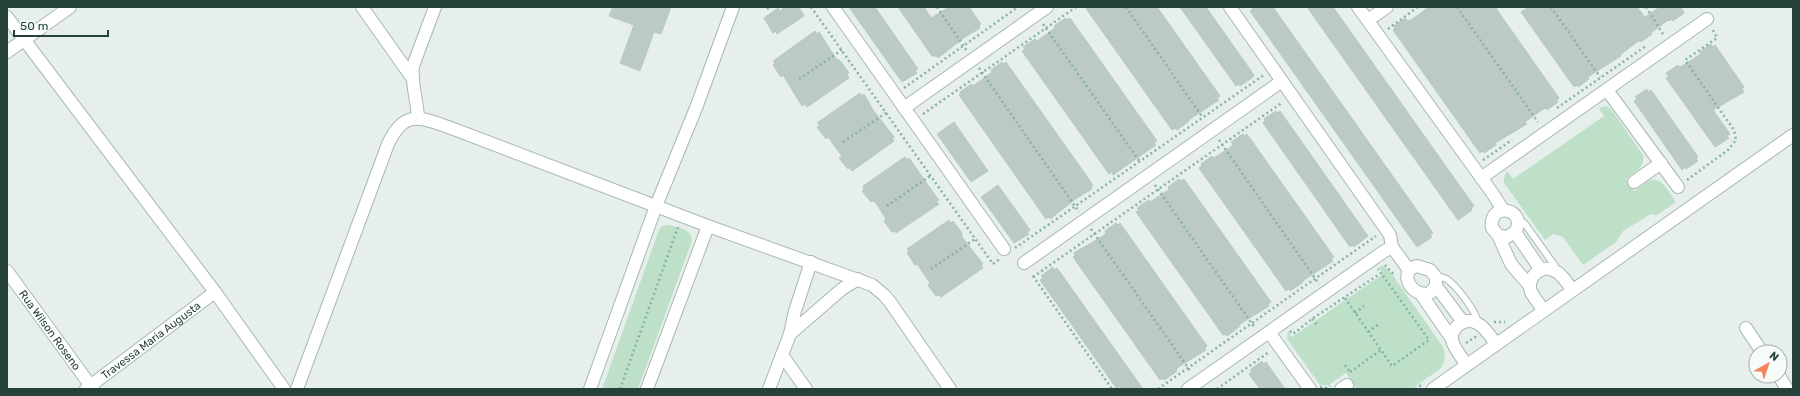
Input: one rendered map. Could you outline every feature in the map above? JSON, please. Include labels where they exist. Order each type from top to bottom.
[{"type":"street","points":[[7,52],[70,7]]},
{"type":"street","points":[[362,7],[413,79]]},
{"type":"street","points":[[418,117],[413,79],[415,58],[435,7]]},
{"type":"street","points":[[590,389],[656,206],[668,182],[733,7]]},
{"type":"street","points":[[833,7],[1007,252]]},
{"type":"street","points":[[904,108],[1047,7]]},
{"type":"street","points":[[1230,7],[1390,235],[1392,248],[1409,270]]},
{"type":"street","points":[[1358,7],[1503,210],[1512,212],[1518,219],[1515,232],[1507,237],[1498,235]]},
{"type":"street","points":[[1368,20],[1387,7]]},
{"type":"street","points":[[7,17],[215,292],[284,389]]},
{"type":"street","points":[[1481,178],[1707,18]]},
{"type":"street","points":[[1024,263],[1282,81]]},
{"type":"street","points":[[1607,90],[1678,187]]},
{"type":"street","points":[[297,389],[388,144],[395,130],[408,120],[418,117],[451,128],[708,226],[872,285],[884,294],[950,389]]},
{"type":"street","points":[[1429,385],[1467,365],[1572,289],[1793,135]]},
{"type":"street","points":[[1634,182],[1661,163]]},
{"type":"street","points":[[1503,210],[1492,219],[1492,228],[1498,235],[1511,264],[1530,286]]},
{"type":"street","points":[[647,389],[708,226]]},
{"type":"street","points":[[1515,232],[1541,270]]},
{"type":"street","points":[[1188,389],[1325,292],[1383,252],[1392,248]]},
{"type":"street","points":[[769,389],[790,334],[795,311],[811,262]]},
{"type":"street","points":[[1463,322],[1430,270],[1417,266],[1409,270],[1407,279],[1413,289],[1421,294],[1467,365]]},
{"type":"street","points":[[1544,310],[1531,292],[1530,286],[1533,276],[1541,270],[1551,269],[1556,271],[1572,289]]},
{"type":"street","name":"Rua Wilson Roseno","points":[[7,271],[90,388]]},
{"type":"street","points":[[790,334],[842,289],[858,279]]},
{"type":"street","points":[[1421,294],[1430,293],[1436,281]]},
{"type":"street","name":"Travessa Maria Augusta","points":[[90,388],[215,292]]},
{"type":"street","points":[[1454,344],[1455,328],[1463,322],[1468,321],[1484,325],[1496,344]]},
{"type":"street","points":[[1746,328],[1757,344]]},
{"type":"street","points":[[1269,332],[1313,387]]},
{"type":"street","points":[[782,355],[806,389]]},
{"type":"lane","points":[[1518,219],[1525,224],[1555,266],[1556,271]]},
{"type":"lane","points":[[1436,281],[1442,277],[1452,284],[1484,325]]},
{"type":"path","points":[[811,7],[993,264],[1007,252],[1076,206],[1267,72]]},
{"type":"path","points":[[937,7],[1198,382]]},
{"type":"path","points":[[901,90],[1018,7]]},
{"type":"path","points":[[920,117],[1076,7]]},
{"type":"path","points":[[1126,7],[1325,292]]},
{"type":"path","points":[[1379,36],[1418,7]]},
{"type":"path","points":[[1457,7],[1538,122],[1532,126]]},
{"type":"path","points":[[1551,7],[1597,74]]},
{"type":"path","points":[[1646,7],[1664,33],[1658,38]]},
{"type":"path","points":[[1678,187],[1728,150],[1736,140],[1734,130],[1685,60],[1716,38],[1707,18]]},
{"type":"path","points":[[1551,113],[1599,77],[1651,42]]},
{"type":"path","points":[[800,79],[842,50]]},
{"type":"path","points":[[1033,277],[1286,99]]},
{"type":"path","points":[[843,142],[886,113]]},
{"type":"path","points":[[1472,167],[1519,135]]},
{"type":"path","points":[[887,206],[930,176]]},
{"type":"path","points":[[620,389],[683,216]]},
{"type":"path","points":[[1158,389],[1380,233]]},
{"type":"path","points":[[931,269],[975,239]]},
{"type":"path","points":[[1024,263],[1112,389]]},
{"type":"path","points":[[1345,298],[1392,366],[1428,340],[1376,266],[1383,264],[1390,269],[1398,280]]},
{"type":"path","points":[[1286,330],[1288,328],[1293,334],[1312,319],[1381,273]]},
{"type":"path","points":[[1355,313],[1364,306]]},
{"type":"path","points":[[1312,319],[1318,326]]},
{"type":"path","points":[[1484,325],[1496,322]]},
{"type":"path","points":[[1454,344],[1484,325],[1496,322],[1508,322]]},
{"type":"path","points":[[1368,332],[1379,324]]},
{"type":"path","points":[[1217,389],[1273,350]]},
{"type":"path","points":[[1350,372],[1381,350]]},
{"type":"path","points":[[1415,389],[1429,385]]},
{"type":"path","points":[[1313,387],[1327,388],[1341,386]]},
{"type":"green space","points":[[1606,106],[1611,109],[1643,155],[1643,163],[1641,166],[1626,179],[1634,191],[1648,181],[1654,179],[1665,186],[1676,202],[1657,215],[1651,214],[1623,231],[1616,242],[1583,265],[1563,237],[1553,234],[1545,240],[1504,183],[1504,178],[1507,171],[1513,179],[1604,116],[1599,108]]},
{"type":"green space","points":[[668,225],[684,229],[690,233],[692,241],[638,389],[602,389],[659,230],[662,226]]},
{"type":"green space","points":[[1383,266],[1389,270],[1443,347],[1445,356],[1442,366],[1413,388],[1356,389],[1346,373],[1329,385],[1320,385],[1287,339],[1288,331],[1292,337],[1383,274],[1379,267]]},
{"type":"building","points":[[613,7],[671,7],[661,34],[654,32],[640,71],[620,63],[634,25],[609,16]]},
{"type":"building","points":[[785,7],[799,7],[804,16],[777,34],[776,31],[773,33],[764,18],[778,8],[780,11]]},
{"type":"building","points":[[849,7],[875,7],[918,69],[915,71],[917,73],[902,82]]},
{"type":"building","points":[[898,7],[924,7],[931,18],[949,7],[969,7],[981,24],[979,26],[980,28],[965,37],[938,58],[936,56],[932,56]]},
{"type":"building","points":[[1085,7],[1157,7],[1220,96],[1217,98],[1219,100],[1190,119],[1177,130],[1175,128],[1172,130]]},
{"type":"building","points":[[1180,7],[1206,7],[1254,75],[1252,78],[1240,86],[1239,84],[1236,86]]},
{"type":"building","points":[[1255,7],[1273,7],[1433,233],[1430,235],[1432,237],[1417,247],[1250,11]]},
{"type":"building","points":[[1307,7],[1333,7],[1474,206],[1471,208],[1472,210],[1458,220]]},
{"type":"building","points":[[1429,7],[1495,7],[1559,98],[1557,100],[1558,102],[1547,110],[1545,108],[1542,110],[1525,122],[1527,124],[1495,143],[1496,145],[1484,153],[1483,151],[1480,153],[1393,30],[1395,28],[1394,26],[1405,18],[1408,21],[1411,20]]},
{"type":"building","points":[[1529,7],[1637,7],[1645,17],[1660,7],[1681,7],[1684,13],[1673,21],[1672,19],[1669,21],[1668,20],[1641,42],[1637,42],[1620,55],[1621,56],[1588,77],[1589,79],[1578,87],[1577,85],[1574,87],[1521,12]]},
{"type":"building","points":[[1066,18],[1067,20],[1070,18],[1157,141],[1154,143],[1156,145],[1113,175],[1112,172],[1109,174],[1022,51],[1025,49],[1023,47],[1035,39],[1037,41]]},
{"type":"building","points":[[815,31],[817,34],[819,32],[837,60],[838,59],[841,62],[849,73],[847,75],[849,78],[807,107],[805,104],[802,106],[783,75],[781,77],[773,65],[775,63],[773,61]]},
{"type":"building","points":[[1711,44],[1713,47],[1715,45],[1744,87],[1742,88],[1744,92],[1713,110],[1730,134],[1727,136],[1729,138],[1715,147],[1666,78],[1669,77],[1666,73],[1678,65],[1679,67],[1682,66],[1701,54],[1699,52]]},
{"type":"building","points":[[1002,62],[1004,64],[1006,62],[1093,185],[1091,187],[1092,189],[1077,198],[1050,219],[1048,217],[1046,219],[959,95],[961,94],[960,92],[972,84],[973,86],[992,72],[991,70]]},
{"type":"building","points":[[1647,89],[1649,92],[1651,90],[1698,157],[1696,158],[1698,161],[1686,169],[1685,167],[1682,170],[1634,101],[1637,99],[1635,97]]},
{"type":"building","points":[[860,93],[862,96],[864,94],[873,110],[894,137],[892,138],[894,141],[852,171],[850,168],[848,169],[839,158],[842,156],[828,137],[826,139],[817,127],[820,125],[817,123]]},
{"type":"building","points":[[1276,111],[1277,113],[1280,111],[1368,236],[1354,247],[1352,245],[1350,247],[1263,123],[1265,121],[1264,119]]},
{"type":"building","points":[[954,122],[988,171],[971,182],[937,134]]},
{"type":"building","points":[[1243,134],[1244,136],[1247,134],[1334,257],[1331,259],[1333,261],[1290,291],[1289,289],[1286,291],[1199,168],[1202,166],[1201,164],[1212,156],[1214,158],[1231,147],[1233,144],[1231,142]]},
{"type":"building","points":[[905,157],[907,160],[909,158],[939,200],[936,201],[939,204],[896,233],[894,231],[892,232],[884,221],[886,219],[876,203],[873,201],[871,202],[862,191],[864,189],[863,186]]},
{"type":"building","points":[[1179,179],[1181,181],[1184,179],[1271,302],[1268,304],[1269,306],[1240,324],[1239,327],[1227,336],[1226,334],[1223,335],[1136,212],[1139,210],[1137,208],[1167,191],[1169,189],[1168,187]]},
{"type":"building","points":[[998,185],[1030,230],[1027,232],[1029,234],[1014,243],[981,197]]},
{"type":"building","points":[[949,220],[951,223],[953,221],[962,233],[962,237],[983,264],[981,265],[983,268],[941,297],[939,295],[936,296],[928,285],[930,283],[917,264],[915,265],[907,253],[909,252],[907,249]]},
{"type":"building","points":[[1116,223],[1118,225],[1120,223],[1207,346],[1205,348],[1206,350],[1177,368],[1176,372],[1164,380],[1162,378],[1160,380],[1073,257],[1075,255],[1074,253],[1103,236],[1106,233],[1105,231]]},
{"type":"building","points":[[1053,267],[1054,270],[1057,268],[1143,389],[1121,389],[1120,386],[1117,389],[1040,280],[1043,278],[1041,276]]},
{"type":"building","points":[[1262,361],[1263,364],[1266,362],[1285,389],[1260,389],[1249,374],[1252,372],[1250,370]]}]
